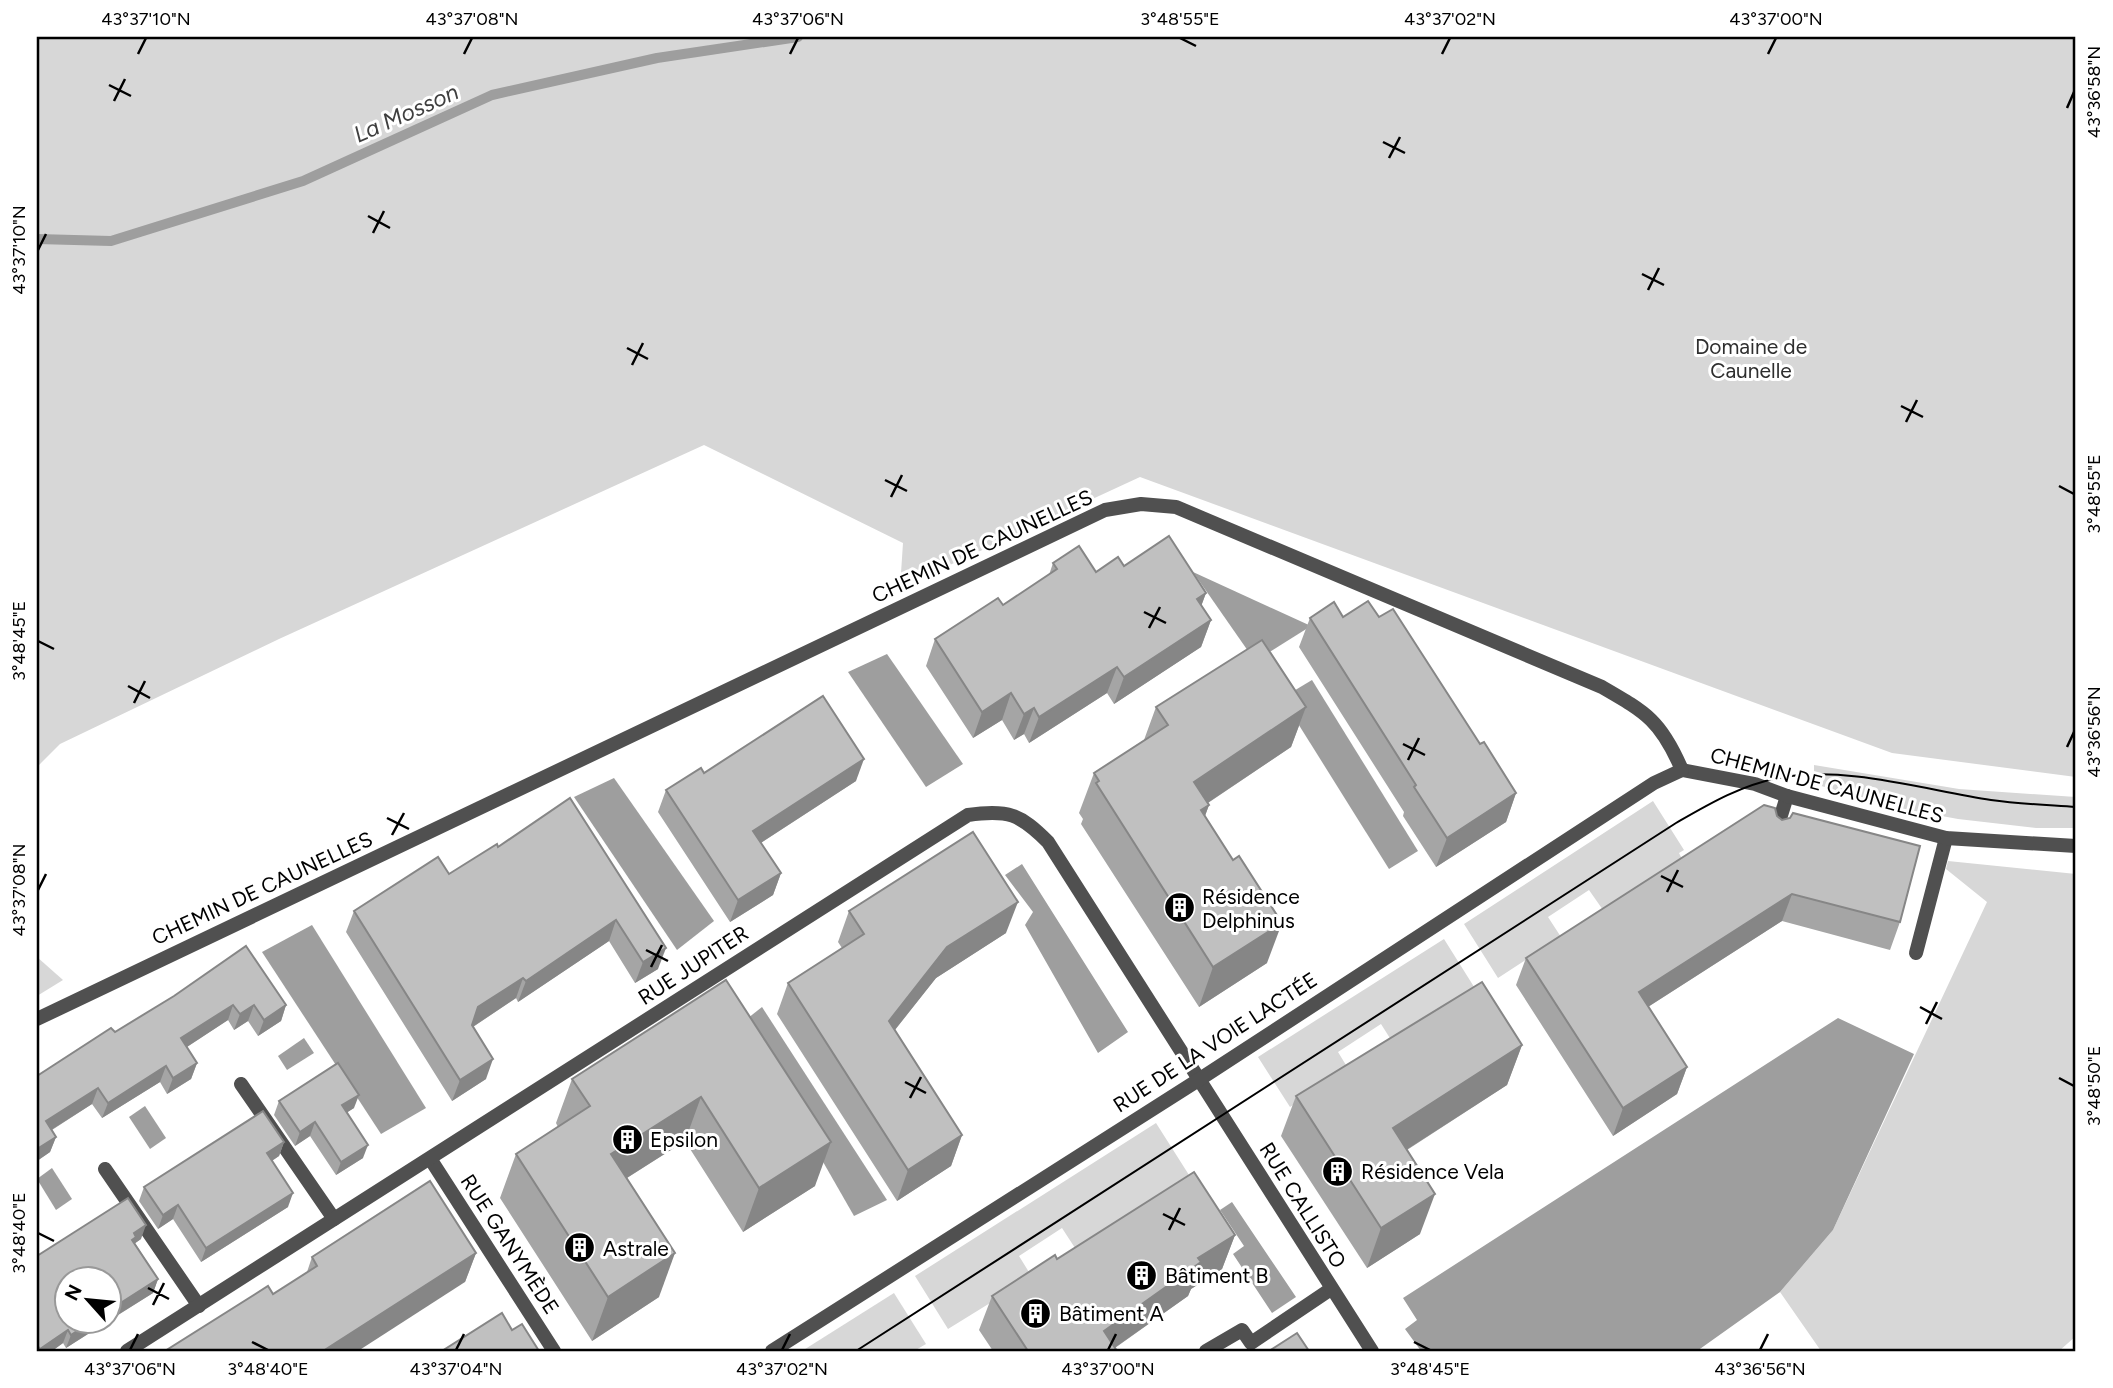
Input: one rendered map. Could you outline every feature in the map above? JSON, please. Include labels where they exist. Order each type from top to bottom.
[{"type":"street","name":"CHEMIN DE CAUNELLES","points":[[37,1019],[1105,510],[1141,504],[1176,506],[1602,687],[1641,710],[1661,727],[1682,770],[1755,784],[1787,796],[1946,838],[2076,846]]},
{"type":"street","name":"RUE DE LA VOIE LACTÉE","points":[[772,1351],[1200,1079],[1654,783],[1682,770]]},
{"type":"street","points":[[1774,838],[1787,796]]},
{"type":"street","name":"RUE JUPITER","points":[[127,1351],[431,1160],[968,815],[999,811],[1026,820],[1048,842],[1200,1079]]},
{"type":"street","points":[[1916,953],[1946,838]]},
{"type":"street","name":"RUE CALLISTO","points":[[1200,1079],[1372,1351]]},
{"type":"street","points":[[241,1084],[334,1219]]},
{"type":"street","name":"RUE GANYMÈDE","points":[[431,1160],[555,1351]]},
{"type":"street","points":[[105,1169],[199,1306]]},
{"type":"street","points":[[1206,1351],[1242,1329],[1251,1343],[1331,1290]]},
{"type":"green space","name":"Domaine de Caunelle","points":[[37,37],[2076,37],[2076,777],[1892,753],[1140,477],[900,588],[903,543],[704,445],[279,639],[60,744],[37,767]]},
{"type":"green space","points":[[1814,765],[1959,789],[2076,797],[2076,828],[2036,828],[1958,819],[1904,809],[1814,784]]},
{"type":"green space","points":[[1653,801],[1684,850],[1679,853],[1682,859],[1603,910],[1589,890],[1548,917],[1561,937],[1498,978],[1464,924]]},
{"type":"green space","points":[[1948,861],[2076,874],[2076,1336],[2059,1351],[1821,1351],[1780,1292],[1833,1230],[1987,902],[1946,869]]},
{"type":"green space","points":[[1444,939],[1476,990],[1393,1043],[1381,1024],[1338,1052],[1349,1070],[1290,1107],[1258,1057]]},
{"type":"green space","points":[[37,957],[63,980],[37,996]]},
{"type":"green space","points":[[1156,1123],[1189,1175],[1075,1248],[1062,1228],[1019,1256],[1032,1277],[948,1329],[915,1276]]},
{"type":"green space","points":[[894,1293],[926,1344],[914,1351],[802,1351]]},
{"type":"shaded area","points":[[1193,572],[1311,626],[1255,661]]},
{"type":"shaded area","points":[[887,654],[963,764],[926,787],[848,672]]},
{"type":"shaded area","points":[[1312,680],[1418,851],[1389,869],[1282,698]]},
{"type":"shaded area","points":[[614,778],[714,921],[677,950],[574,797]]},
{"type":"shaded area","points":[[1022,864],[1128,1032],[1098,1053],[1025,925],[1033,912],[1005,875]]},
{"type":"shaded area","points":[[312,925],[426,1108],[381,1134],[262,952]]},
{"type":"shaded area","points":[[762,1007],[887,1200],[854,1216],[743,1022]]},
{"type":"shaded area","points":[[1838,1018],[1914,1054],[1833,1230],[1780,1292],[1697,1351],[1421,1351],[1405,1329],[1417,1320],[1403,1298]]},
{"type":"shaded area","points":[[304,1038],[314,1053],[287,1070],[278,1056]]},
{"type":"shaded area","points":[[145,1106],[166,1138],[150,1149],[129,1117]]},
{"type":"shaded area","points":[[52,1168],[72,1199],[56,1210],[37,1179]]},
{"type":"shaded area","points":[[1232,1202],[1296,1297],[1272,1313],[1233,1254],[1244,1246],[1220,1210]]},
{"type":"building","points":[[1169,536],[1206,593],[1197,599],[1211,620],[1124,677],[1117,667],[1039,717],[1034,708],[1024,714],[1011,693],[982,712],[935,639],[998,598],[1003,605],[1057,569],[1053,563],[1079,546],[1096,572],[1118,557],[1124,566]]},
{"type":"building","points":[[1368,601],[1379,617],[1393,609],[1480,744],[1484,742],[1516,793],[1447,838],[1310,618],[1334,602],[1343,617]]},
{"type":"building","points":[[1262,640],[1306,707],[1194,782],[1209,805],[1201,810],[1233,860],[1239,856],[1282,923],[1213,967],[1096,783],[1099,781],[1094,773],[1168,725],[1156,707]]},
{"type":"building","points":[[823,696],[864,759],[753,831],[781,873],[738,900],[666,790],[701,768],[704,773]]},
{"type":"building","points":[[570,798],[666,948],[643,962],[616,920],[526,981],[523,978],[478,1007],[472,1025],[493,1059],[460,1080],[354,911],[438,857],[449,874],[497,844],[498,847]]},
{"type":"building","points":[[1764,805],[1775,808],[1777,816],[1782,820],[1790,818],[1793,813],[1920,846],[1900,922],[1792,894],[1639,992],[1687,1067],[1623,1108],[1526,958]]},
{"type":"building","points":[[973,832],[1018,902],[947,947],[889,1021],[962,1135],[908,1170],[788,983],[864,934],[849,911]]},
{"type":"building","points":[[246,946],[286,1005],[264,1020],[254,1005],[240,1014],[233,1005],[181,1038],[197,1063],[173,1078],[166,1066],[108,1103],[98,1088],[46,1121],[56,1137],[37,1149],[37,1076],[111,1028],[115,1032],[174,996]]},
{"type":"building","points":[[726,980],[831,1142],[759,1188],[701,1097],[611,1154],[675,1253],[608,1297],[516,1154],[590,1106],[572,1079]]},
{"type":"building","points":[[1482,982],[1522,1045],[1393,1128],[1435,1194],[1381,1228],[1296,1096]]},
{"type":"building","points":[[338,1063],[359,1095],[342,1105],[368,1145],[341,1162],[315,1122],[300,1132],[279,1101]]},
{"type":"building","points":[[263,1111],[284,1142],[267,1153],[293,1193],[206,1248],[178,1205],[163,1215],[144,1187]]},
{"type":"building","points":[[1194,1172],[1235,1235],[1198,1258],[1201,1262],[1104,1331],[1117,1351],[1028,1351],[992,1296],[1055,1255],[1057,1259]]},
{"type":"building","points":[[430,1181],[476,1253],[323,1351],[165,1351],[268,1286],[273,1294],[317,1266],[312,1257]]},
{"type":"building","points":[[128,1198],[146,1225],[134,1233],[136,1237],[132,1240],[158,1279],[122,1302],[122,1266],[52,1266],[52,1336],[59,1336],[40,1349],[37,1345],[37,1256]]},
{"type":"building","points":[[502,1313],[512,1330],[522,1324],[539,1351],[442,1351]]},
{"type":"building","points":[[1297,1333],[1309,1351],[1269,1351]]},
{"type":"waterway","name":"La Mosson","points":[[37,239],[111,241],[303,181],[492,95],[657,58],[798,37]]},
{"type":"tram line","points":[[856,1351],[1676,823],[1726,796],[1779,778],[1831,775],[1885,780],[1991,800],[2076,807]]},
{"type":"place","name":"Résidence Delphinus","points":[[1179,908]]},
{"type":"place","name":"Epsilon","points":[[627,1139]]},
{"type":"place","name":"Résidence Vela","points":[[1338,1171]]},
{"type":"place","name":"Astrale","points":[[580,1248]]},
{"type":"place","name":"Bâtiment B","points":[[1142,1275]]},
{"type":"place","name":"Bâtiment A","points":[[1036,1313]]}]
